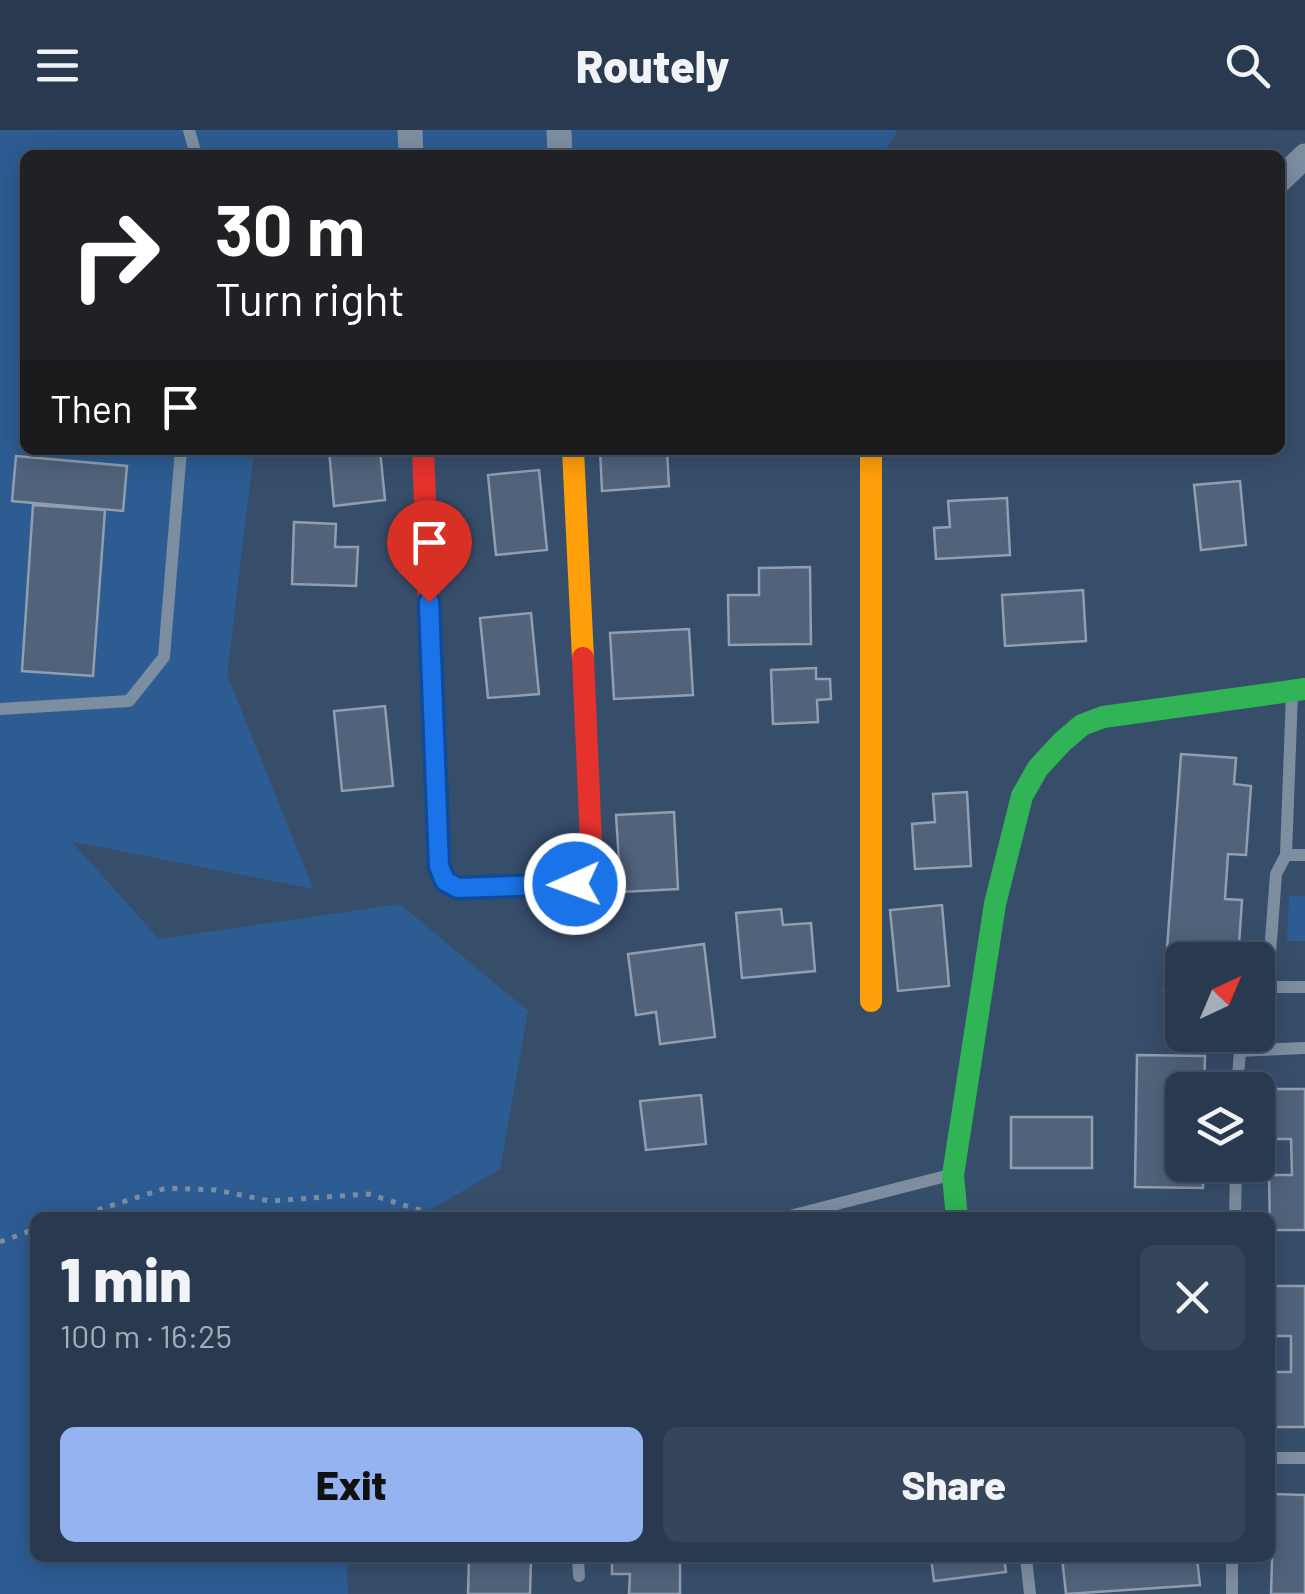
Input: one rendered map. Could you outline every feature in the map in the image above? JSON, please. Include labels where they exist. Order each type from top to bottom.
[{"type":"street","points":[[1285,175],[1305,156]]},
{"type":"street","points":[[423,455],[439,866],[445,881],[458,888],[575,884],[592,866],[573,455]]},
{"type":"street","points":[[871,455],[871,1002]]},
{"type":"street","points":[[956,1212],[953,1175],[996,904],[1022,796],[1038,768],[1082,725],[1102,716],[1299,690]]},
{"type":"lane","points":[[0,709],[130,701],[164,657],[181,455]]},
{"type":"lane","points":[[1299,690],[1286,855],[1276,874],[1268,980],[1275,988],[1305,987]]},
{"type":"lane","points":[[1286,855],[1305,855]]},
{"type":"lane","points":[[1237,1072],[1237,1057],[1246,1047],[1305,1048]]},
{"type":"lane","points":[[806,1212],[953,1175]]},
{"type":"lane","points":[[1235,1212],[1236,1182]]},
{"type":"lane","points":[[1275,1458],[1305,1458]]},
{"type":"lane","points":[[578,1562],[579,1576]]},
{"type":"lane","points":[[1026,1562],[1030,1594]]},
{"type":"lane","points":[[1232,1562],[1232,1594]]},
{"type":"path","points":[[91,1212],[166,1188],[216,1190],[270,1201],[368,1194],[426,1212]]},
{"type":"path","points":[[0,1242],[30,1231]]},
{"type":"shaded area","points":[[0,130],[898,130],[885,150],[20,150],[20,455],[253,455],[227,675],[313,889],[71,841],[159,939],[400,904],[528,1011],[500,1169],[427,1212],[30,1212],[30,1562],[347,1562],[348,1594],[0,1594]]},
{"type":"shaded area","points":[[1289,896],[1305,896],[1305,941],[1287,941]]},
{"type":"building","points":[[329,455],[380,455],[385,500],[334,506]]},
{"type":"building","points":[[600,455],[667,455],[669,486],[602,491]]},
{"type":"building","points":[[16,456],[127,466],[123,511],[12,501]]},
{"type":"building","points":[[539,470],[547,550],[496,555],[488,475]]},
{"type":"building","points":[[1240,481],[1246,545],[1201,550],[1194,485]]},
{"type":"building","points":[[1007,498],[1010,555],[936,559],[934,528],[950,527],[948,501]]},
{"type":"building","points":[[33,505],[105,510],[93,676],[22,671]]},
{"type":"building","points":[[294,522],[336,524],[335,547],[358,547],[356,586],[292,584]]},
{"type":"building","points":[[810,567],[811,644],[729,645],[728,595],[759,595],[759,568]]},
{"type":"building","points":[[1083,590],[1086,641],[1005,646],[1002,595]]},
{"type":"building","points":[[531,613],[539,694],[488,698],[480,618]]},
{"type":"building","points":[[689,629],[693,695],[614,699],[610,633]]},
{"type":"building","points":[[816,668],[816,679],[830,679],[831,699],[817,700],[818,722],[773,724],[771,670]]},
{"type":"building","points":[[385,706],[393,786],[342,791],[334,711]]},
{"type":"building","points":[[1181,754],[1236,758],[1234,784],[1251,786],[1246,855],[1228,854],[1225,899],[1242,900],[1239,942],[1168,942]]},
{"type":"building","points":[[967,792],[971,866],[915,869],[912,824],[935,822],[933,794]]},
{"type":"building","points":[[674,812],[678,889],[621,892],[616,815]]},
{"type":"building","points":[[942,905],[949,986],[898,991],[890,910]]},
{"type":"building","points":[[781,909],[783,925],[811,923],[815,971],[742,978],[736,913]]},
{"type":"building","points":[[704,944],[715,1037],[660,1044],[656,1012],[636,1015],[628,954]]},
{"type":"building","points":[[1137,1055],[1205,1056],[1205,1072],[1165,1072],[1165,1182],[1203,1182],[1203,1188],[1135,1187]]},
{"type":"building","points":[[1275,1089],[1305,1089],[1305,1230],[1275,1230],[1275,1212],[1270,1212],[1269,1182],[1275,1182],[1275,1175],[1292,1175],[1291,1139],[1275,1139]]},
{"type":"building","points":[[701,1095],[706,1144],[646,1150],[640,1101]]},
{"type":"building","points":[[1011,1117],[1092,1117],[1092,1168],[1011,1168]]},
{"type":"building","points":[[1275,1286],[1305,1286],[1305,1427],[1275,1427],[1275,1372],[1291,1372],[1291,1336],[1275,1336]]},
{"type":"building","points":[[1275,1494],[1305,1495],[1305,1594],[1271,1594]]},
{"type":"building","points":[[469,1562],[531,1562],[530,1594],[468,1594]]},
{"type":"building","points":[[612,1562],[680,1562],[680,1594],[629,1594],[630,1574],[612,1574]]},
{"type":"building","points":[[932,1562],[1005,1562],[1006,1572],[934,1581]]},
{"type":"building","points":[[1062,1562],[1197,1562],[1200,1585],[1066,1594]]},
{"type":"traffic: fast","points":[[956,1212],[953,1175],[995,904],[1022,796],[1038,768],[1082,725],[1103,717],[1305,689]]},
{"type":"traffic: slow","points":[[573,455],[583,658]]},
{"type":"traffic: slow","points":[[871,455],[871,1001]]},
{"type":"traffic: jam","points":[[423,455],[439,867],[445,881],[458,888],[575,883],[592,865],[583,658]]},
{"type":"route","points":[[429,602],[439,866],[445,881],[458,888],[575,884]]}]
